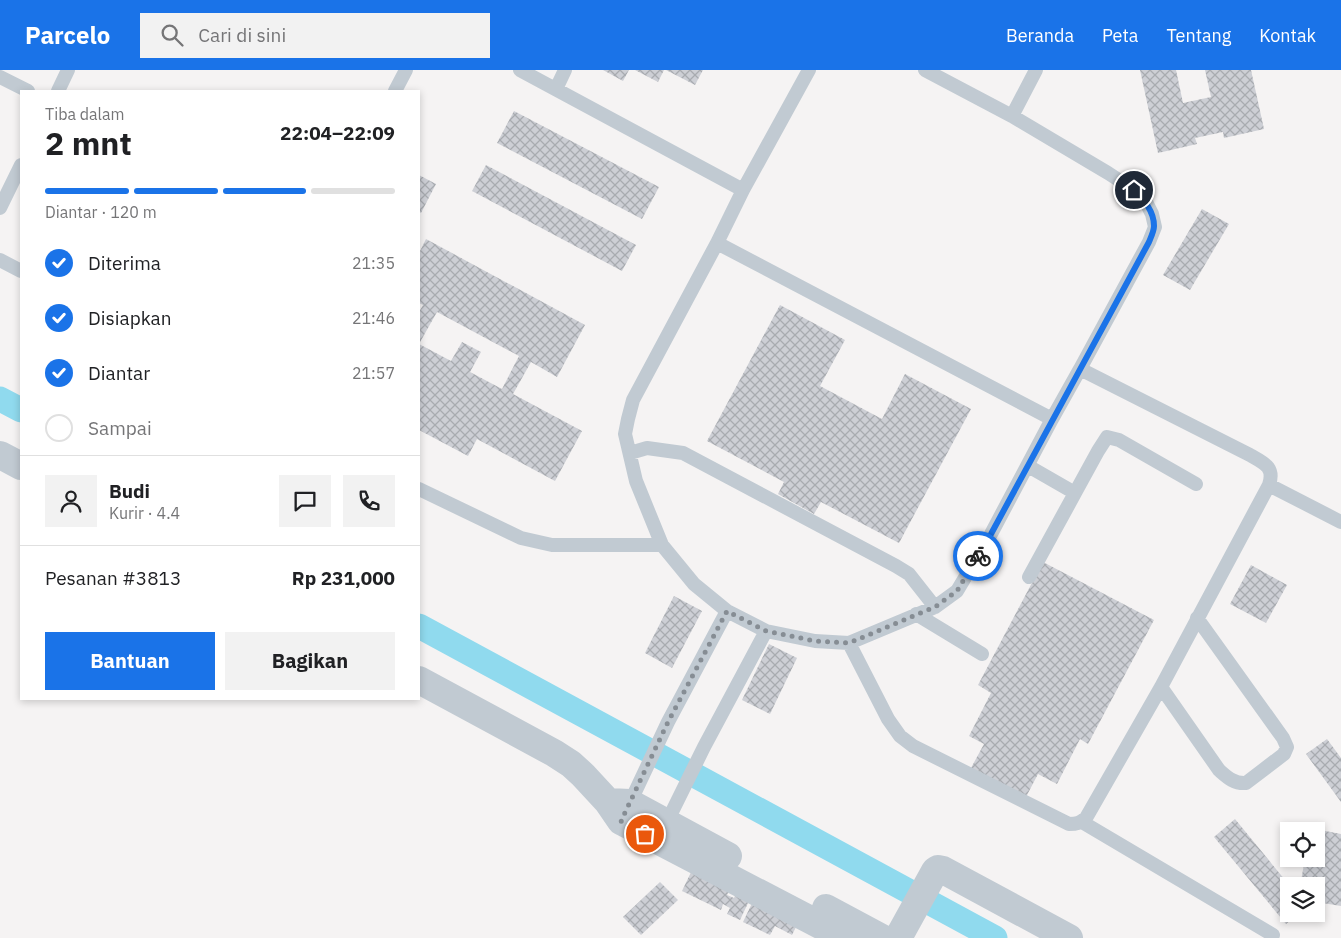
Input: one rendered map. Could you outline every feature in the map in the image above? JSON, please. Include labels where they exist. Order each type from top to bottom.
[{"type":"street","points":[[0,455],[20,465]]},
{"type":"street","points":[[420,681],[566,760],[624,804],[894,936],[936,870],[943,870],[1069,938]]},
{"type":"street","points":[[665,825],[845,938]]},
{"type":"lane","points":[[58,90],[68,70]]},
{"type":"lane","points":[[395,90],[406,70]]},
{"type":"lane","points":[[520,70],[743,190]]},
{"type":"lane","points":[[556,89],[565,70]]},
{"type":"lane","points":[[809,70],[743,190],[633,400],[625,434],[636,481],[662,544],[694,584],[727,611],[766,631],[815,641],[849,643],[935,607],[957,591],[1028,466],[1149,242],[1155,227],[1152,214],[1146,202],[1134,190],[1012,116],[925,70]]},
{"type":"lane","points":[[1012,116],[1036,70]]},
{"type":"lane","points":[[0,76],[26,90]]},
{"type":"lane","points":[[0,208],[20,167]]},
{"type":"lane","points":[[717,242],[1052,419]]},
{"type":"lane","points":[[0,260],[20,270]]},
{"type":"lane","points":[[849,643],[888,719],[900,736],[914,746],[1069,824],[1082,822],[1086,818],[1161,687],[1269,485],[1271,474],[1269,468],[1264,463],[1080,370]]},
{"type":"lane","points":[[1029,577],[1107,437],[1119,440],[1196,484]]},
{"type":"lane","points":[[630,453],[647,448],[683,452],[896,566],[909,574],[935,607]]},
{"type":"lane","points":[[1028,466],[1075,493]]},
{"type":"lane","points":[[1269,485],[1341,522]]},
{"type":"lane","points":[[420,489],[521,538],[552,545],[662,544]]},
{"type":"lane","points":[[624,804],[727,611]]},
{"type":"lane","points":[[916,614],[982,654]]},
{"type":"lane","points":[[1161,687],[1219,770],[1239,784],[1246,783],[1284,754],[1286,747],[1283,738],[1197,618]]},
{"type":"lane","points":[[665,825],[766,631]]},
{"type":"lane","points":[[1082,822],[1273,935]]},
{"type":"building","points":[[603,70],[629,70],[623,81]]},
{"type":"building","points":[[635,70],[664,70],[658,82]]},
{"type":"building","points":[[666,70],[703,70],[695,85]]},
{"type":"building","points":[[1140,70],[1176,70],[1183,103],[1211,97],[1205,70],[1251,70],[1264,129],[1224,138],[1223,132],[1195,138],[1197,144],[1158,153]]},
{"type":"building","points":[[514,111],[659,187],[642,219],[497,143]]},
{"type":"building","points":[[486,165],[636,245],[622,271],[472,191]]},
{"type":"building","points":[[420,176],[436,184],[420,212]]},
{"type":"building","points":[[1202,209],[1229,224],[1190,290],[1163,275]]},
{"type":"building","points":[[426,239],[585,325],[557,377],[531,362],[513,394],[582,431],[555,481],[477,439],[468,456],[420,431],[420,345],[451,361],[462,342],[481,352],[470,372],[502,389],[519,356],[437,312],[420,342],[420,310],[423,305],[420,304],[420,251]]},
{"type":"building","points":[[780,305],[845,340],[820,386],[882,419],[905,374],[971,409],[899,543],[821,502],[814,514],[778,494],[784,482],[707,441]]},
{"type":"building","points":[[1043,562],[1154,620],[1088,744],[1080,739],[1057,784],[1038,774],[1026,797],[971,768],[984,744],[969,736],[991,693],[978,685]]},
{"type":"building","points":[[1251,565],[1287,585],[1266,623],[1230,604]]},
{"type":"building","points":[[674,596],[702,611],[672,668],[645,653]]},
{"type":"building","points":[[769,644],[797,658],[770,714],[742,700]]},
{"type":"building","points":[[1327,739],[1341,758],[1341,802],[1306,754]]},
{"type":"building","points":[[1235,819],[1283,877],[1280,877],[1280,917],[1214,837]]},
{"type":"building","points":[[1325,831],[1341,834],[1341,906],[1325,903],[1325,877],[1302,877],[1304,867],[1325,867]]},
{"type":"building","points":[[693,868],[732,887],[727,895],[734,898],[736,894],[749,901],[740,920],[727,914],[730,908],[723,904],[721,910],[682,891]]},
{"type":"building","points":[[660,882],[678,900],[641,935],[623,917]]},
{"type":"building","points":[[755,897],[798,923],[792,935],[775,926],[770,935],[743,922]]},
{"type":"waterway","points":[[0,399],[20,409]]},
{"type":"waterway","points":[[420,627],[995,938]]},
{"type":"way so far","points":[[645,834],[621,821],[668,722],[727,611],[766,631],[815,641],[849,643],[935,607],[957,591],[978,556]]},
{"type":"route","points":[[978,556],[1149,242],[1155,227],[1152,214],[1146,202],[1134,190]]}]
